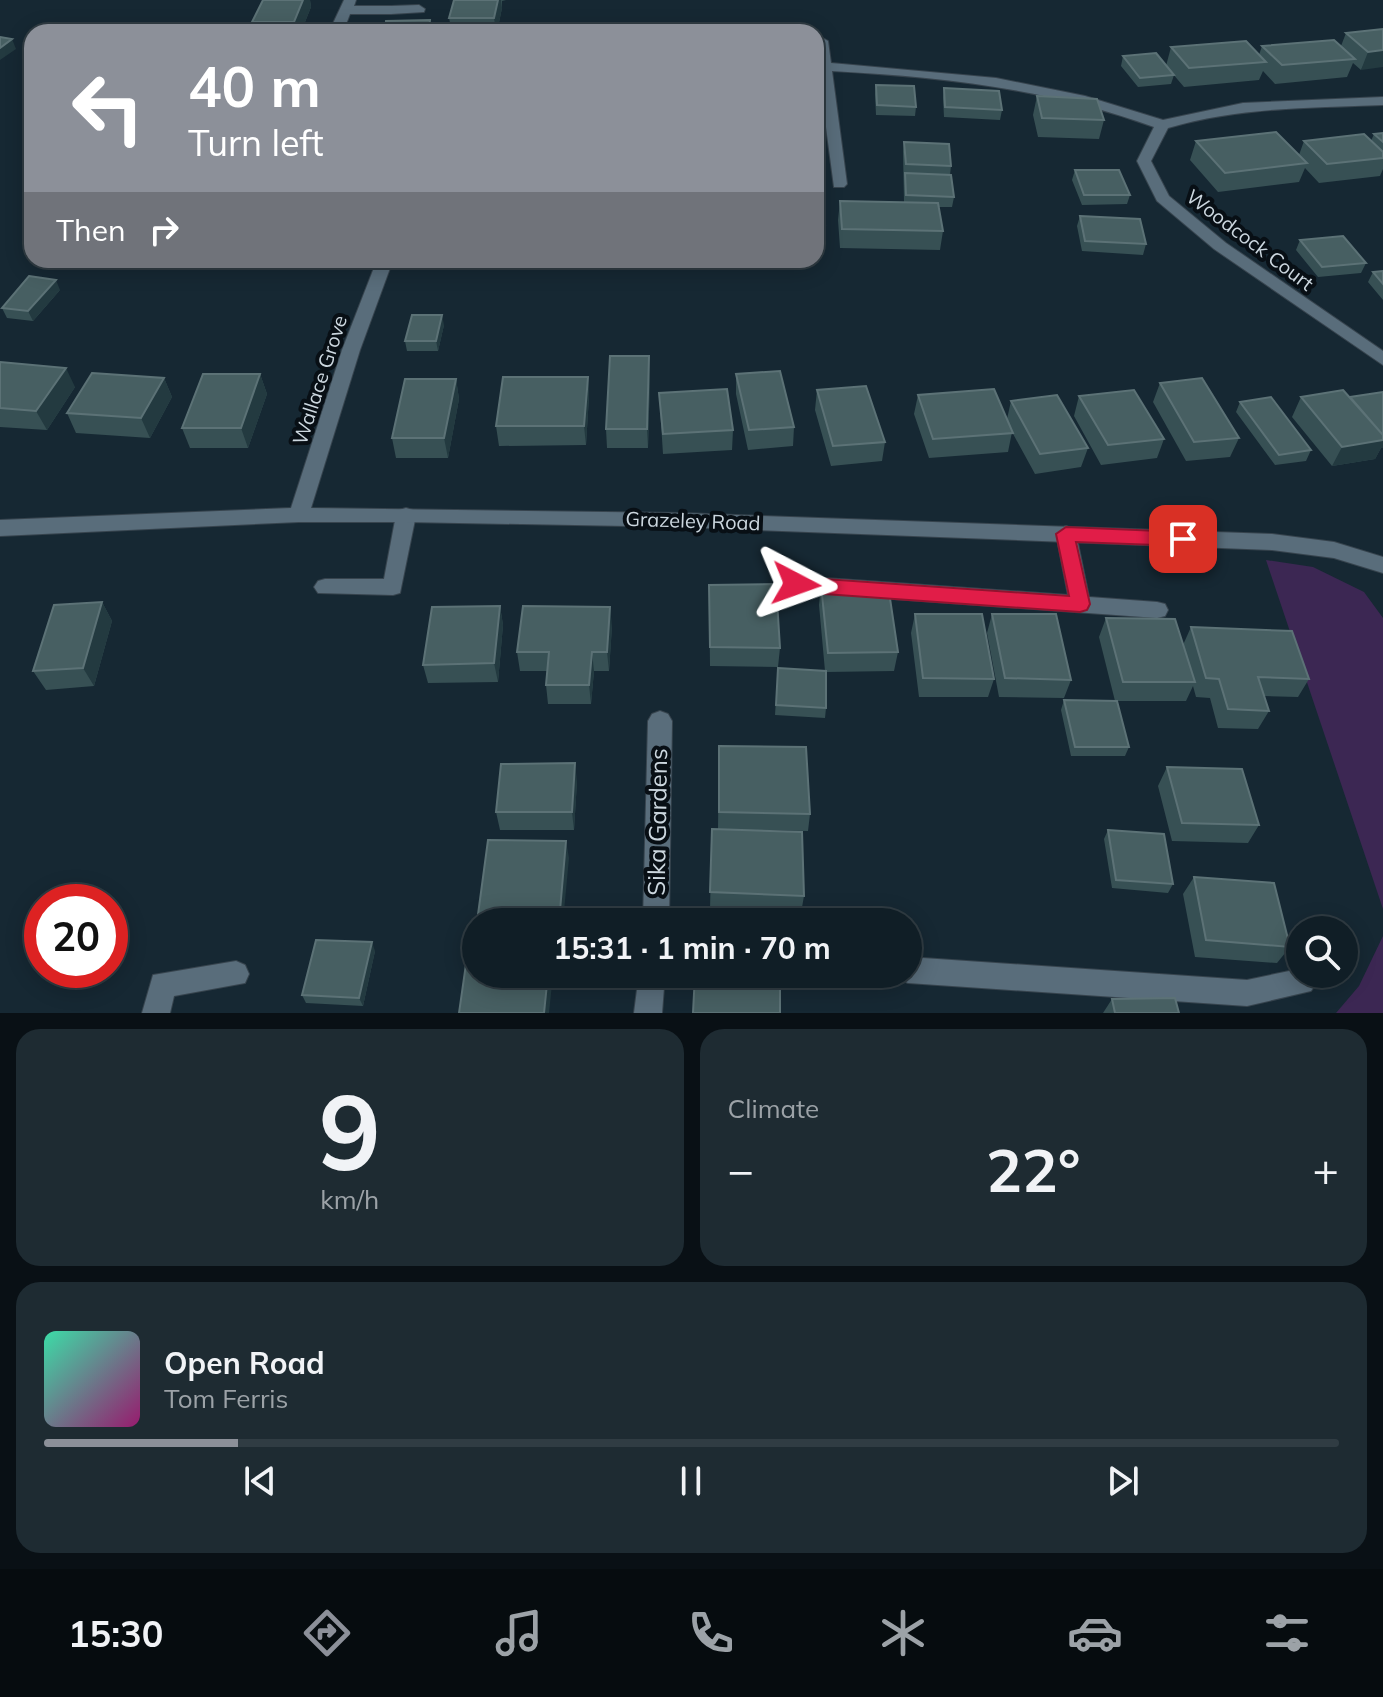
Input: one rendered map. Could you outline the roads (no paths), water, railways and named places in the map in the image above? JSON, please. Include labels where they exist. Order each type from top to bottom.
[{"type":"street","points":[[340,24],[348,5],[418,10]]},
{"type":"street","points":[[824,60],[839,184]]},
{"type":"street","points":[[825,67],[912,71],[1036,87],[1111,105],[1162,125],[1194,114],[1279,105],[1383,101]]},
{"type":"street","name":"Woodcock Court","points":[[1162,125],[1144,161],[1162,198],[1220,246],[1383,359]]},
{"type":"street","name":"Wallace Grove","points":[[299,515],[351,350],[382,268]]},
{"type":"street","name":"Grazeley Road","points":[[0,528],[299,515],[681,520],[1272,542],[1334,550],[1383,565]]},
{"type":"street","points":[[325,587],[393,587],[406,515]]},
{"type":"street","points":[[1066,534],[1080,604]]},
{"type":"street","points":[[796,584],[1157,610]]},
{"type":"street","name":"Sika Gardens","points":[[656,908],[660,721]]},
{"type":"street","points":[[922,971],[1247,993],[1286,985]]},
{"type":"street","points":[[156,1013],[163,984],[236,974]]},
{"type":"street","points":[[648,1013],[651,988]]}]
